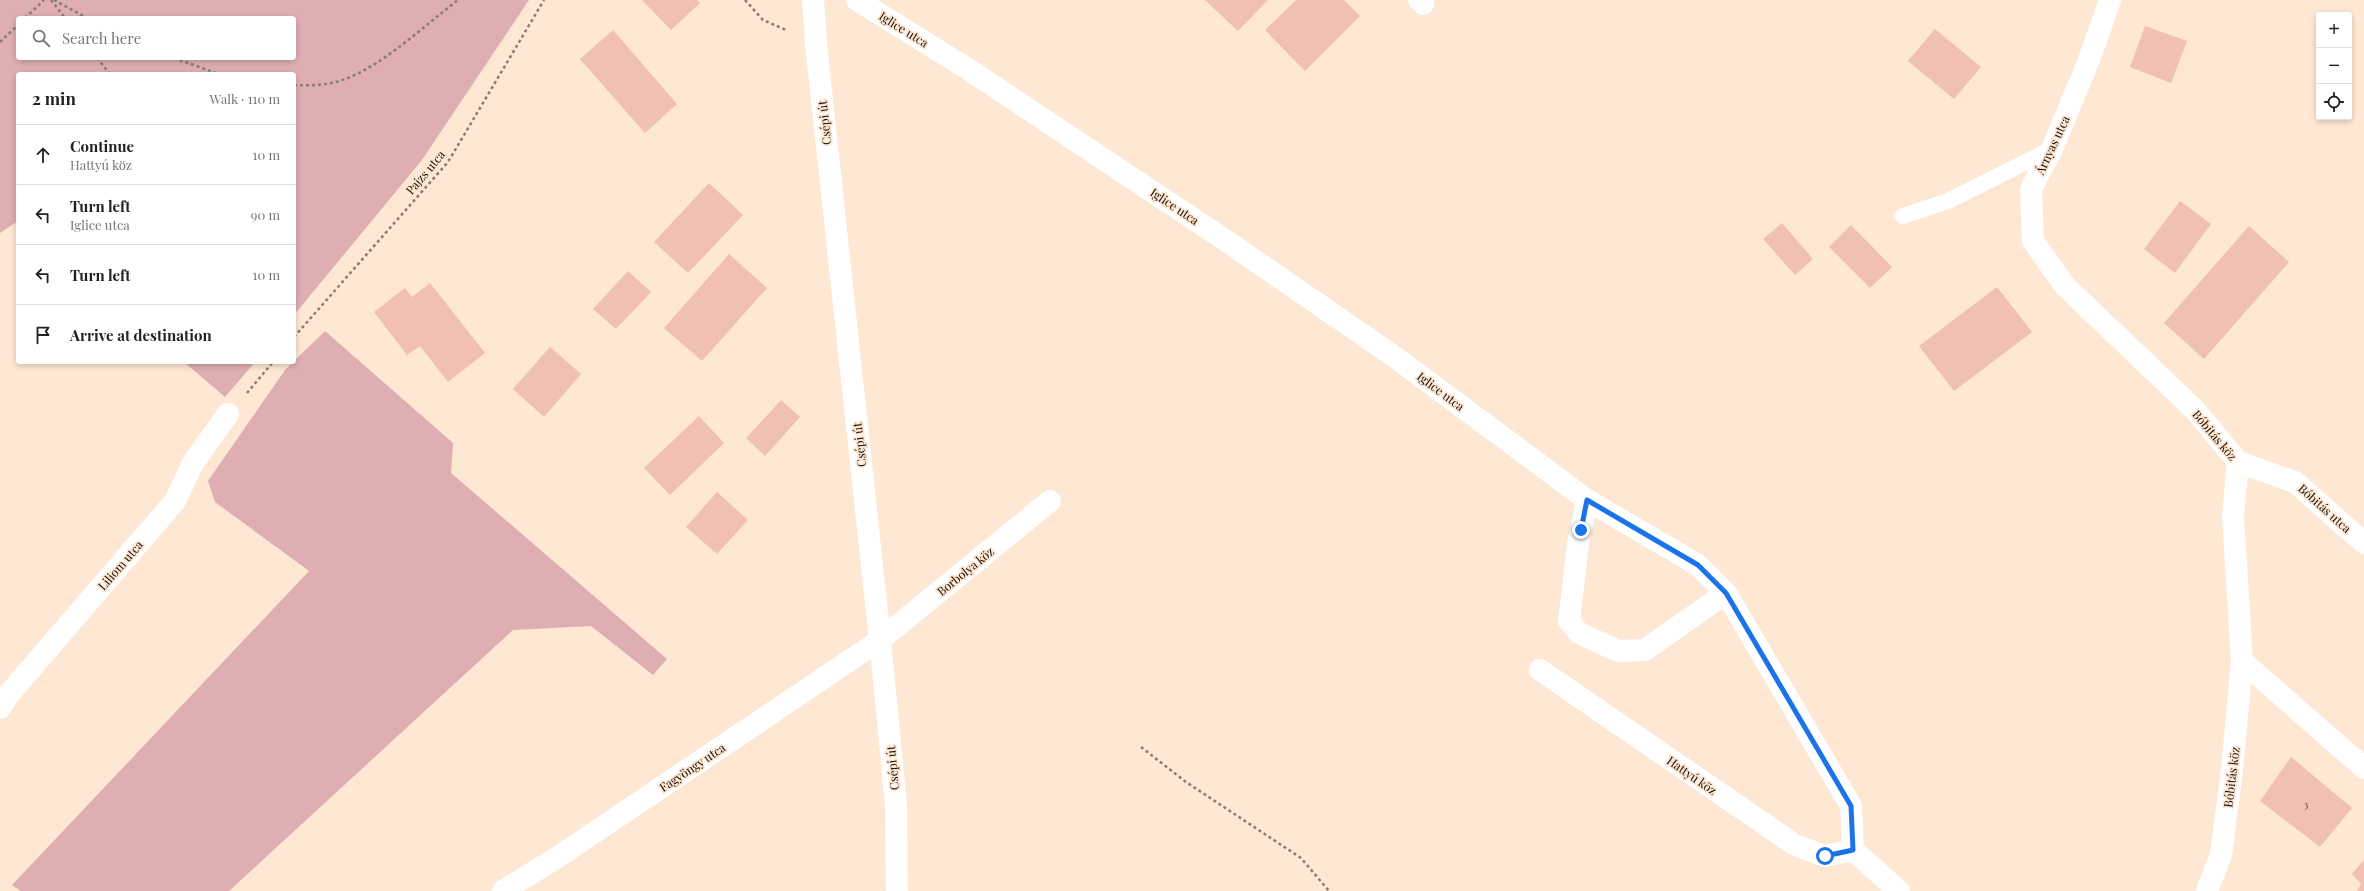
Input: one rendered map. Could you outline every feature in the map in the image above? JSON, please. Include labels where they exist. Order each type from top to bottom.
[{"type":"street","name":"Csépi út","points":[[813,0],[816,44],[880,640],[896,805],[897,891]]},
{"type":"street","name":"Iglice utca","points":[[857,0],[968,69],[1225,240],[1395,357],[1587,500],[1698,565],[1726,593],[1851,806],[1853,850]]},
{"type":"street","name":"Árnyas utca","points":[[2065,286],[2033,241],[2031,189],[2052,149],[2089,60],[2110,0]]},
{"type":"street","name":"Bóbitás köz","points":[[2065,286],[2195,410],[2238,462],[2234,516],[2242,661],[2232,769],[2221,854],[2207,891]]},
{"type":"street","name":"Liliom utca","points":[[3,696],[175,501],[193,462],[228,414]]},
{"type":"street","name":"Bóbitás utca","points":[[2238,462],[2295,482],[2364,543]]},
{"type":"street","points":[[1587,500],[1578,544],[1569,622],[1579,633],[1618,651],[1645,650],[1726,593]]},
{"type":"street","name":"Borbolya köz","points":[[880,640],[1050,501]]},
{"type":"street","name":"Fagyöngy utca","points":[[503,891],[561,856],[880,640]]},
{"type":"street","points":[[2242,661],[2364,768]]},
{"type":"street","name":"Hattyú köz","points":[[1540,670],[1795,845],[1825,856],[1853,850]]},
{"type":"street","points":[[1853,850],[1899,891]]},
{"type":"lane","points":[[1903,216],[1948,201],[2052,149]]},
{"type":"path","points":[[27,16],[44,0]]},
{"type":"path","points":[[50,0],[63,16]]},
{"type":"path","points":[[54,0],[84,16]]},
{"type":"path","points":[[296,85],[316,86],[348,78],[384,57],[458,0]]},
{"type":"path","name":"Pajzs utca","points":[[296,336],[448,162],[544,0]]},
{"type":"path","points":[[745,0],[763,20],[816,44]]},
{"type":"path","points":[[0,42],[16,27]]},
{"type":"path","points":[[100,60],[108,72]]},
{"type":"path","points":[[180,60],[213,72]]},
{"type":"path","points":[[228,414],[271,364]]},
{"type":"path","points":[[1141,747],[1186,782],[1301,858],[1329,891]]},
{"type":"shaded area","points":[[0,0],[529,0],[422,160],[296,313],[296,72],[16,72],[16,222],[0,233]]},
{"type":"shaded area","points":[[325,331],[453,443],[451,473],[667,659],[653,675],[591,626],[513,630],[229,891],[21,891],[12,885],[309,571],[215,502],[208,481],[285,370],[291,364],[296,364],[296,359]]},
{"type":"shaded area","points":[[186,364],[253,364],[225,397]]},
{"type":"building","points":[[642,0],[697,0],[700,3],[671,30]]},
{"type":"building","points":[[1205,0],[1268,0],[1238,31]]},
{"type":"building","points":[[1296,0],[1344,0],[1360,16],[1305,71],[1265,30]]},
{"type":"building","points":[[2145,26],[2187,41],[2171,83],[2130,67]]},
{"type":"building","points":[[1935,29],[1981,67],[1954,99],[1908,61]]},
{"type":"building","points":[[613,30],[677,104],[645,133],[580,59]]},
{"type":"building","points":[[709,183],[743,215],[688,273],[654,242]]},
{"type":"building","points":[[2180,201],[2211,224],[2175,273],[2144,249]]},
{"type":"building","points":[[1782,223],[1813,259],[1795,275],[1763,239]]},
{"type":"building","points":[[1851,225],[1892,267],[1870,288],[1829,247]]},
{"type":"building","points":[[2249,226],[2289,262],[2204,359],[2164,323]]},
{"type":"building","points":[[729,254],[767,288],[702,361],[664,328]]},
{"type":"building","points":[[628,271],[651,292],[616,329],[593,309]]},
{"type":"building","points":[[430,283],[485,353],[448,382],[420,346],[407,355],[374,312],[405,288],[412,297]]},
{"type":"building","points":[[1997,287],[2032,332],[1954,391],[1919,346]]},
{"type":"building","points":[[550,347],[581,374],[544,417],[513,389]]},
{"type":"building","points":[[781,400],[800,417],[765,456],[746,438]]},
{"type":"building","points":[[699,416],[724,443],[670,495],[644,468]]},
{"type":"building","points":[[717,492],[748,520],[717,554],[686,527]]},
{"type":"building","points":[[2291,757],[2352,808],[2320,847],[2260,801]]},
{"type":"building","points":[[2364,860],[2364,891],[2357,891],[2361,884],[2352,874]]},
{"type":"route","points":[[1581,530],[1587,500],[1698,565],[1726,593],[1818,747],[1851,806],[1853,850],[1825,856]]}]
